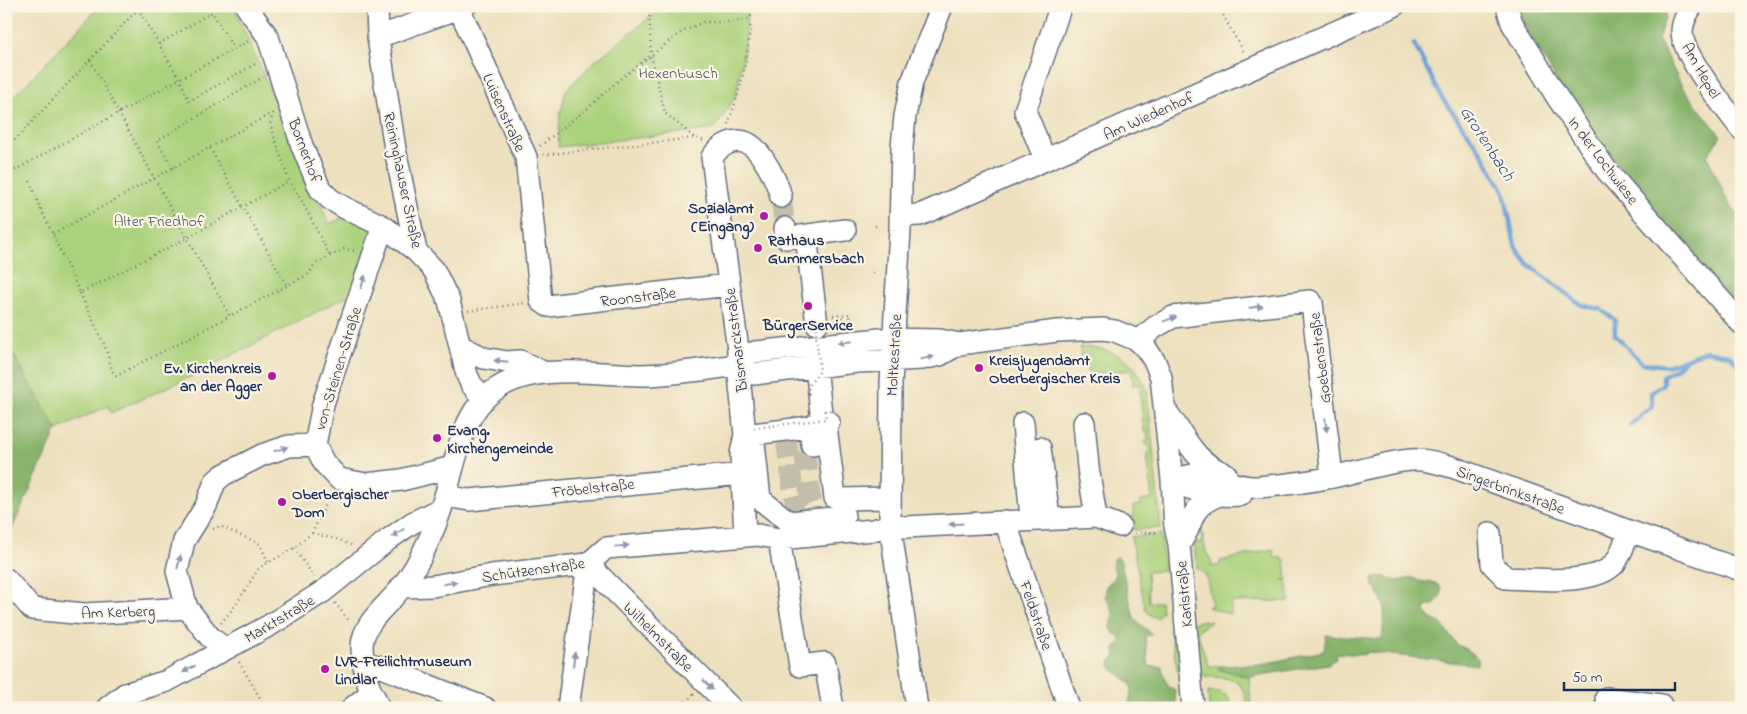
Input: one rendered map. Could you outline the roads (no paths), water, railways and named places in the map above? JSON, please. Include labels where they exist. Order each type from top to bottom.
[{"type":"street","name":"Bornerhof","points":[[246,6],[256,33],[268,37],[302,146],[320,189],[330,199],[382,226],[416,250]]},
{"type":"street","name":"Reininghauser Straße","points":[[378,6],[378,37],[395,149],[416,250],[434,270],[449,300],[467,376],[471,384],[484,399]]},
{"type":"street","name":"Am Wiedenhof","points":[[900,216],[920,215],[1394,6]]},
{"type":"street","name":"In der Lochwiese","points":[[1507,6],[1512,23],[1542,73],[1607,171],[1741,323]]},
{"type":"street","name":"Am Hepel","points":[[1692,6],[1685,17],[1682,31],[1684,44],[1708,85],[1741,129]]},
{"type":"street","points":[[378,37],[462,7]]},
{"type":"street","name":"Luisenstraße","points":[[462,7],[526,157],[545,304]]},
{"type":"street","name":"Moltkestraße","points":[[917,708],[890,525],[892,360],[904,128],[912,82],[938,7]]},
{"type":"street","points":[[1045,160],[1025,111],[1060,7]]},
{"type":"street","name":"Bismarckstraße","points":[[745,536],[741,454],[750,441],[746,435],[738,350],[712,157],[720,146],[736,142],[748,144],[758,153],[772,173],[779,186],[780,197]]},
{"type":"street","name":"von-Steinen-Straße","points":[[382,226],[324,404],[315,445],[324,463],[339,479],[366,484],[401,480],[453,467]]},
{"type":"street","points":[[785,228],[786,238],[846,230]]},
{"type":"street","points":[[806,236],[825,320]]},
{"type":"street","name":"Roonstraße","points":[[545,304],[728,285]]},
{"type":"street","name":"Goebenstraße","points":[[1139,341],[1155,327],[1173,317],[1310,301],[1312,303],[1332,477]]},
{"type":"street","points":[[352,708],[366,697],[374,699],[364,663],[362,644],[368,628],[401,587],[420,559],[443,503],[465,430],[477,407],[495,390],[508,383],[543,372],[642,375],[738,365],[748,354],[755,352],[864,340],[940,340],[959,344],[1057,331],[1092,329],[1116,332],[1139,341]]},
{"type":"street","name":"Karlstraße","points":[[1139,341],[1147,350],[1162,377],[1175,527],[1171,538],[1181,565],[1192,702]]},
{"type":"street","points":[[738,365],[746,372],[754,374],[816,366],[922,359],[940,355],[959,344]]},
{"type":"street","points":[[460,346],[484,358],[507,362],[520,361],[543,372]]},
{"type":"street","points":[[816,366],[826,416],[829,422],[826,426],[835,498],[890,498]]},
{"type":"street","name":"Singerbrinkstraße","points":[[1165,411],[1178,426],[1193,451],[1204,462],[1234,477],[1274,486]]},
{"type":"street","points":[[826,416],[815,424],[818,444],[812,445],[810,427],[753,434],[750,441],[760,499],[789,522],[844,516],[841,499]]},
{"type":"street","points":[[1023,423],[1040,519]]},
{"type":"street","points":[[1084,423],[1088,468],[1096,517]]},
{"type":"street","points":[[225,649],[210,637],[188,608],[176,571],[184,541],[206,506],[215,482],[223,475],[262,454],[290,446],[315,445]]},
{"type":"street","points":[[1040,448],[1040,519]]},
{"type":"street","name":"Singerbrinkstraße","points":[[1172,480],[1199,475],[1235,485],[1254,487],[1274,486],[1332,477],[1392,463],[1412,460],[1432,462],[1452,467],[1741,570]]},
{"type":"street","name":"Fröbelstraße","points":[[443,503],[602,486],[742,474]]},
{"type":"street","name":"Singerbrinkstraße","points":[[1172,480],[1196,492],[1218,495],[1251,494],[1274,486]]},
{"type":"street","points":[[1171,538],[1186,535],[1191,517],[1198,508],[1208,499],[1218,495]]},
{"type":"street","name":"Marktstraße","points":[[107,708],[125,694],[167,681],[270,625],[324,591],[388,539],[443,503]]},
{"type":"street","points":[[890,525],[906,527],[1096,517],[1127,530]]},
{"type":"street","name":"Feldstraße","points":[[1005,522],[1069,708]]},
{"type":"street","name":"Schützenstraße","points":[[401,587],[434,586],[492,575],[588,564],[606,548],[758,535],[779,539],[873,530],[890,525]]},
{"type":"street","points":[[1490,533],[1492,564],[1506,578],[1579,579],[1602,573],[1615,563],[1629,531]]},
{"type":"street","points":[[779,539],[800,666],[825,663],[833,708]]},
{"type":"street","points":[[568,708],[588,564]]},
{"type":"street","name":"Wilhelmstraße","points":[[588,564],[731,708]]},
{"type":"street","name":"Am Kerberg","points":[[6,579],[32,609],[86,614],[188,608]]},
{"type":"street","points":[[364,663],[382,667],[485,708]]},
{"type":"street","points":[[1606,698],[1661,705],[1661,708]]},
{"type":"waterway","name":"Grotenbach","points":[[1414,44],[1442,98],[1482,153],[1504,192],[1515,246],[1527,263],[1581,305],[1600,309],[1615,320],[1615,335],[1642,363],[1667,366],[1706,351],[1729,355],[1741,367]]},
{"type":"waterway","points":[[1630,425],[1652,406],[1651,393],[1663,384],[1663,376],[1677,368],[1684,361]]},
{"type":"tunnel","points":[[781,197],[785,228]]},
{"type":"tunnel","points":[[777,450],[804,446],[810,496],[813,505],[785,507]]},
{"type":"tunnel","points":[[781,479],[807,476]]},
{"type":"place","name":"Sozialamt (Eingang)","points":[[764,216]]},
{"type":"place","name":"Rathaus Gummersbach","points":[[758,248]]},
{"type":"place","name":"BürgerService","points":[[808,306]]},
{"type":"place","name":"Kreisjugendamt Oberbergischer Kreis","points":[[979,368]]},
{"type":"place","name":"Ev. Kirchenkreis an der Agger","points":[[272,376]]},
{"type":"place","name":"Evang. Kirchengemeinde","points":[[437,438]]},
{"type":"place","name":"Oberbergischer Dom","points":[[282,502]]},
{"type":"place","name":"LVR-Freilichtmuseum Lindlar","points":[[325,669]]},
{"type":"park label","name":"Hexenbusch","points":[[678,72]]},
{"type":"park label","name":"Alter Friedhof","points":[[159,220]]}]
